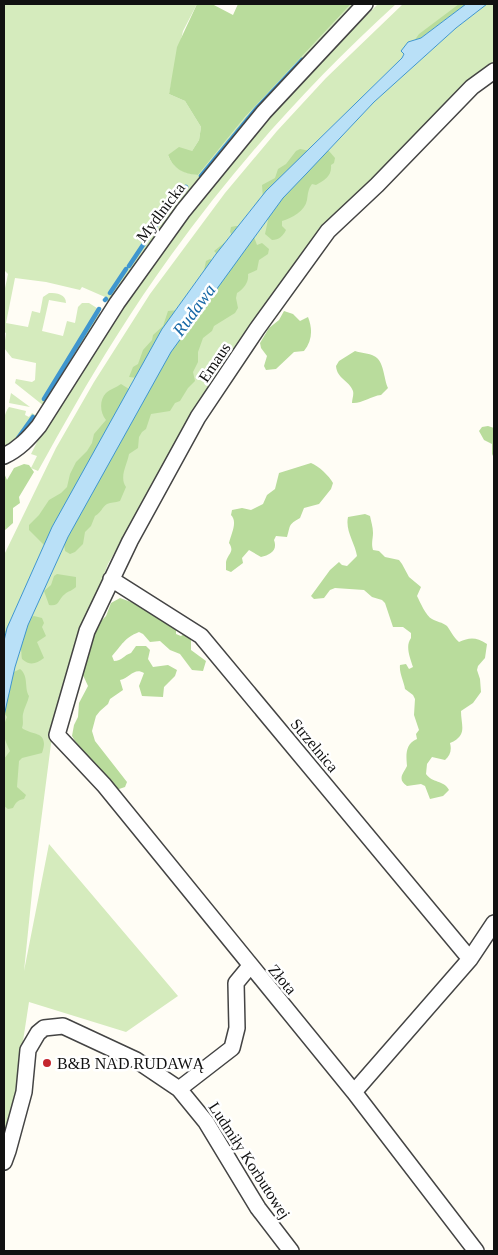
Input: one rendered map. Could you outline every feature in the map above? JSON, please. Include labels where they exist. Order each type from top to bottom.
[{"type":"street","name":"Mydlnicka","points":[[4,456],[18,448],[39,426],[117,303],[155,248],[206,182],[264,112],[365,4]]},
{"type":"street","name":"Emaus","points":[[57,735],[87,631],[111,579],[159,486],[198,417],[257,329],[323,238],[472,87],[494,71]]},
{"type":"street","name":"Strzelnica","points":[[111,579],[201,636],[470,959]]},
{"type":"street","name":"Złota","points":[[57,735],[104,785],[354,1092],[476,1251]]},
{"type":"street","points":[[354,1092],[470,959],[494,923]]},
{"type":"street","points":[[179,1089],[232,1048],[237,1028],[236,983],[250,966]]},
{"type":"street","name":"Ludmiły Korbutowej","points":[[4,1162],[24,1092],[28,1050],[38,1033],[44,1028],[63,1026],[136,1060],[179,1089],[206,1122],[258,1208],[291,1251]]},
{"type":"green space","points":[[4,4],[197,4],[183,31],[169,94],[185,101],[201,127],[199,140],[192,151],[168,155],[173,164],[180,170],[198,175],[245,117],[351,4],[357,4],[203,176],[166,221],[109,302],[104,299],[105,297],[82,287],[80,290],[46,282],[15,278],[6,323],[28,327],[32,311],[40,313],[43,297],[49,293],[63,296],[66,303],[49,300],[42,331],[63,336],[67,321],[75,323],[78,307],[82,303],[89,303],[100,310],[100,317],[44,406],[15,383],[16,379],[32,382],[35,380],[36,363],[12,358],[4,348],[6,333],[4,332],[4,293],[8,274],[4,270]]},
{"type":"green space","points":[[197,4],[212,4],[233,15],[238,4],[351,4],[245,117],[198,175],[180,170],[173,164],[168,155],[179,147],[192,151],[199,140],[201,127],[185,101],[169,94],[177,47]]},
{"type":"green space","points":[[378,4],[396,4],[318,80],[210,203],[146,291],[116,337],[38,471],[31,468],[37,456],[31,454],[38,440],[160,250],[286,95]]},
{"type":"green space","points":[[403,4],[466,4],[414,41],[408,42],[402,58],[266,191],[216,254],[162,329],[52,527],[7,628],[4,641],[4,555],[56,448],[94,382],[150,294],[225,193],[277,131],[326,78]]},
{"type":"green space","points":[[459,4],[466,4],[421,38],[414,41],[419,34]]},
{"type":"green space","points":[[487,4],[494,4],[494,82],[477,88],[335,223],[138,512],[108,564],[89,614],[58,713],[51,744],[24,971],[49,844],[178,996],[126,1032],[29,1002],[23,1041],[19,1089],[4,1134],[4,716],[15,667],[28,625],[68,537],[171,352],[283,198],[374,102],[456,28]]},
{"type":"green space","points":[[300,149],[329,151],[335,158],[334,163],[331,165],[327,177],[316,185],[312,184],[304,208],[294,216],[282,221],[282,226],[286,230],[284,234],[272,240],[265,234],[268,220],[255,205],[258,200],[263,199],[262,185],[275,178],[278,169],[286,164],[296,151]]},
{"type":"green space","points":[[241,226],[254,237],[257,245],[262,243],[269,249],[268,254],[259,260],[257,270],[248,274],[248,280],[237,293],[238,308],[235,313],[214,326],[212,331],[203,338],[198,352],[198,362],[193,372],[195,381],[170,411],[151,414],[146,429],[139,437],[138,448],[129,454],[123,475],[126,487],[120,501],[107,504],[95,516],[91,526],[85,532],[83,544],[70,554],[65,551],[64,543],[46,547],[29,530],[29,525],[39,515],[49,500],[67,487],[70,474],[76,462],[87,451],[92,443],[94,434],[106,420],[102,414],[102,399],[108,392],[121,384],[129,389],[138,378],[129,377],[133,367],[138,364],[143,350],[152,340],[153,335],[163,326],[168,311],[202,308],[206,310],[204,270],[206,261],[210,259],[219,263],[217,254],[214,251],[233,236],[230,232],[231,227]]},
{"type":"green space","points":[[284,311],[293,314],[300,321],[308,317],[311,326],[310,339],[304,351],[294,352],[276,369],[266,370],[264,366],[267,356],[260,343],[269,328],[279,320]]},
{"type":"green space","points":[[355,351],[370,354],[377,358],[382,366],[388,388],[381,395],[352,403],[353,391],[349,384],[341,377],[336,366],[339,361]]},
{"type":"green space","points":[[11,393],[30,407],[9,403]]},
{"type":"green space","points":[[9,407],[26,411],[25,415],[29,417],[32,413],[37,416],[27,432],[4,449],[4,421]]},
{"type":"green space","points":[[482,427],[494,428],[494,458],[492,444],[484,440],[479,431]]},
{"type":"green space","points":[[311,463],[329,477],[333,483],[331,489],[319,504],[304,508],[300,518],[290,525],[287,537],[276,536],[274,550],[270,554],[261,557],[249,550],[242,558],[243,563],[231,572],[226,570],[226,562],[231,551],[229,543],[234,525],[231,515],[232,510],[242,508],[251,510],[263,504],[267,495],[275,489],[279,473]]},
{"type":"green space","points":[[24,464],[29,465],[34,472],[19,497],[20,503],[13,508],[13,523],[4,531],[4,473],[7,480],[14,468]]},
{"type":"green space","points":[[365,514],[370,516],[372,524],[373,550],[379,551],[385,557],[399,560],[409,577],[421,587],[417,596],[423,609],[430,617],[447,626],[459,642],[473,639],[487,644],[485,658],[477,670],[481,692],[473,703],[461,711],[462,730],[459,737],[450,743],[450,753],[445,760],[432,757],[427,764],[426,774],[449,790],[443,796],[430,799],[425,786],[421,784],[407,786],[402,781],[407,766],[408,747],[417,739],[416,734],[419,730],[414,715],[415,699],[405,689],[400,668],[400,665],[406,664],[409,669],[413,667],[408,648],[411,633],[403,627],[393,627],[385,603],[372,597],[364,590],[335,588],[330,590],[324,598],[314,599],[311,596],[330,570],[339,562],[347,566],[357,556],[347,522],[348,517]]},
{"type":"green space","points":[[57,574],[76,577],[76,587],[65,594],[57,604],[49,605],[44,591],[51,585],[54,576]]},
{"type":"green space","points":[[120,598],[142,606],[176,629],[176,634],[181,636],[189,634],[191,650],[206,661],[203,671],[192,670],[180,654],[170,650],[160,641],[150,642],[139,632],[127,639],[112,656],[114,661],[117,661],[131,653],[136,646],[146,646],[150,650],[148,659],[153,667],[168,665],[177,670],[175,676],[164,687],[163,697],[142,696],[139,686],[144,673],[141,671],[137,671],[120,680],[123,690],[110,699],[108,704],[96,716],[92,731],[95,741],[127,782],[125,787],[116,790],[112,788],[72,736],[78,717],[79,703],[88,686],[82,673],[84,659],[98,624],[106,616],[111,603]]},
{"type":"green space","points":[[34,616],[42,618],[44,623],[42,627],[46,636],[37,642],[44,658],[36,663],[30,663],[22,659],[20,646],[4,650],[4,633],[9,622],[13,624]]},
{"type":"green space","points":[[20,669],[24,675],[29,696],[23,714],[22,728],[42,737],[44,746],[42,753],[22,758],[19,761],[17,787],[26,795],[13,808],[8,809],[4,806],[4,759],[10,751],[4,734],[7,717],[4,713],[6,705],[4,704],[12,673]]},
{"type":"water","name":"Rudawa","points":[[466,4],[487,4],[456,28],[374,102],[283,198],[171,352],[68,537],[28,625],[15,667],[4,716],[4,641],[7,628],[52,527],[162,329],[216,254],[266,191],[402,58],[404,54],[401,51],[408,42],[421,38]]},
{"type":"waterway","points":[[201,176],[257,108],[302,60]]},
{"type":"waterway","points":[[129,266],[157,224],[186,187]]},
{"type":"waterway","points":[[110,293],[126,269]]},
{"type":"waterway","points":[[44,399],[99,309]]},
{"type":"waterway","points":[[18,438],[33,417]]},
{"type":"place","name":"B&B NAD RUDAWĄ","points":[[47,1063]]}]
